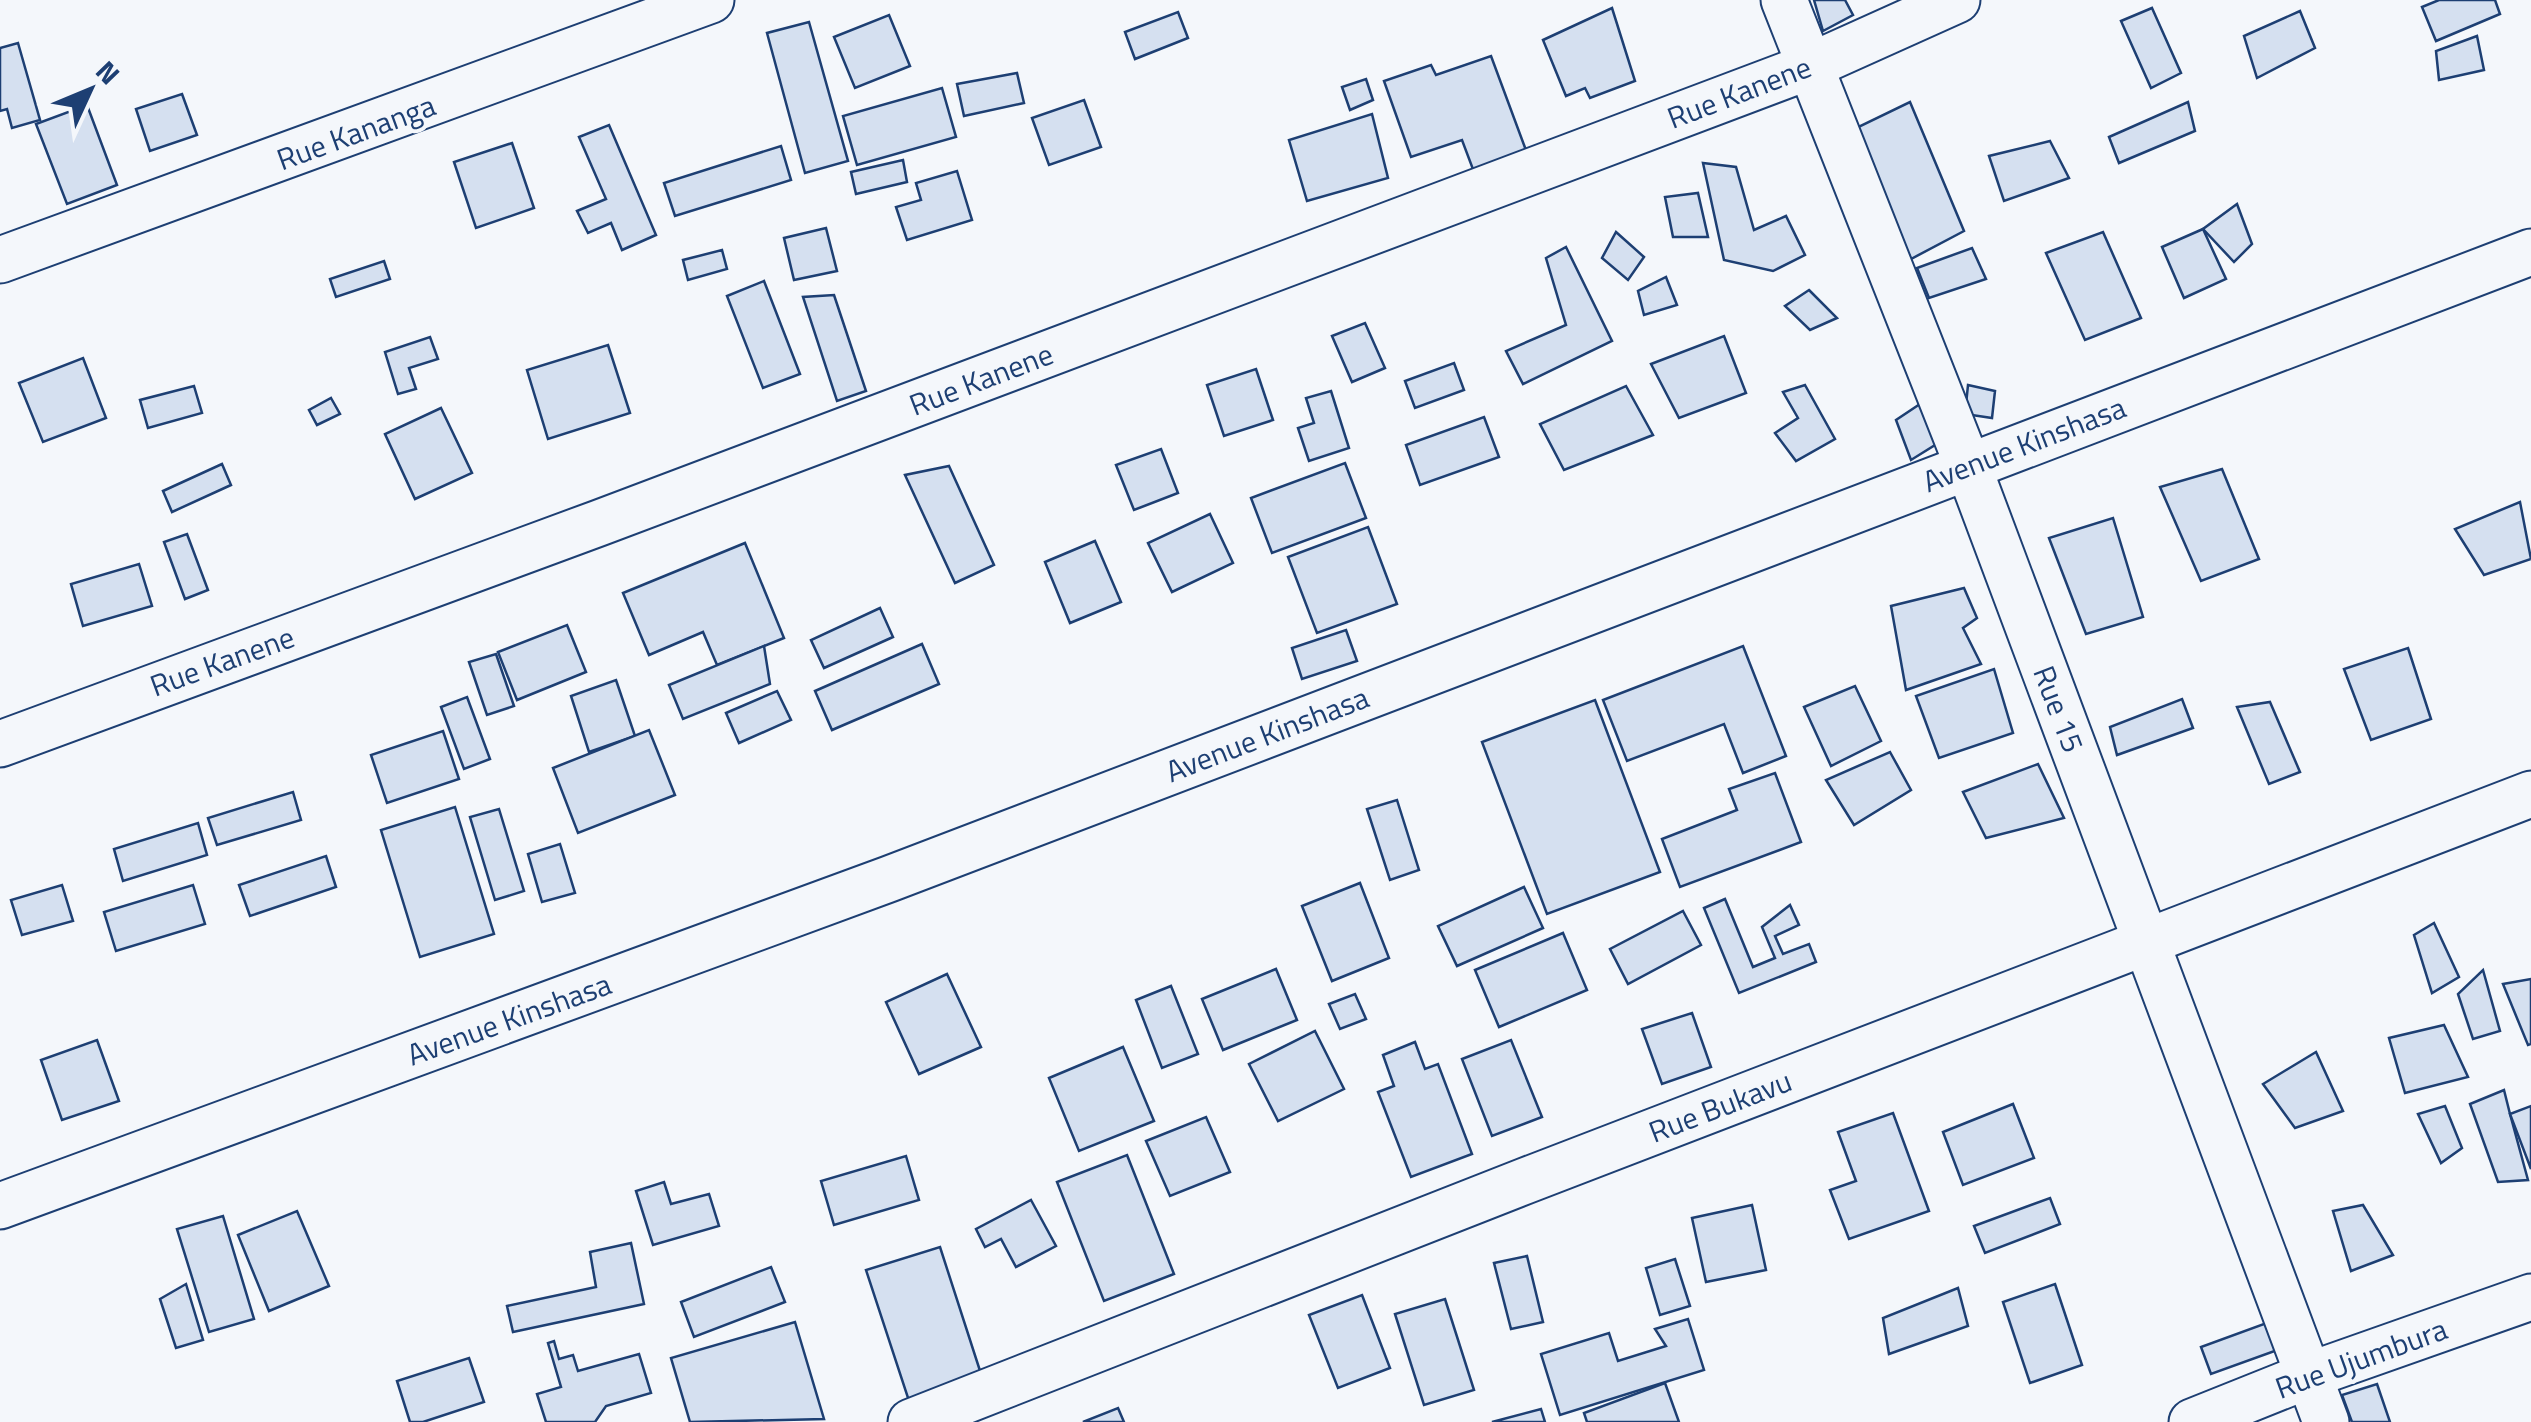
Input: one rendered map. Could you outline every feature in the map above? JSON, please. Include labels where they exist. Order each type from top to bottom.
[{"type":"street","name":"Rue Kananga","points":[[0,260],[711,0]]},
{"type":"street","name":"Rue 15","points":[[1784,0],[1968,466],[2326,1422]]},
{"type":"street","name":"Rue Kanene","points":[[0,744],[1808,67],[1956,0]]},
{"type":"street","name":"Avenue Kinshasa","points":[[0,1206],[889,879],[2531,252]]},
{"type":"street","name":"Rue Bukavu","points":[[911,1422],[2146,940],[2531,794]]},
{"type":"street","name":"Rue Ujumbura","points":[[2192,1422],[2307,1376],[2531,1296]]},
{"type":"building","points":[[1814,0],[1845,0],[1853,15],[1823,31]]},
{"type":"building","points":[[2439,0],[2495,0],[2500,14],[2436,41],[2422,7]]},
{"type":"building","points":[[1612,8],[1635,81],[1590,98],[1585,88],[1566,96],[1543,40]]},
{"type":"building","points":[[2152,8],[2181,73],[2151,88],[2121,21]]},
{"type":"building","points":[[2300,11],[2315,48],[2257,78],[2244,36]]},
{"type":"building","points":[[1178,12],[1188,38],[1135,59],[1125,32]]},
{"type":"building","points":[[889,15],[910,66],[855,88],[834,37]]},
{"type":"building","points":[[809,22],[848,161],[805,173],[767,33]]},
{"type":"building","points":[[2477,36],[2484,70],[2439,80],[2436,51]]},
{"type":"building","points":[[18,43],[40,120],[12,128],[7,109],[0,111],[0,48]]},
{"type":"building","points":[[1491,56],[1527,153],[1474,172],[1462,140],[1411,157],[1384,81],[1431,65],[1436,75]]},
{"type":"building","points":[[1017,73],[1024,103],[964,116],[957,84]]},
{"type":"building","points":[[1366,79],[1373,100],[1350,110],[1342,87]]},
{"type":"building","points":[[942,88],[956,137],[857,165],[843,116]]},
{"type":"building","points":[[182,94],[197,135],[150,151],[136,109]]},
{"type":"building","points":[[1084,100],[1101,147],[1049,165],[1032,118]]},
{"type":"building","points":[[1910,102],[1964,231],[1911,259],[1852,130]]},
{"type":"building","points":[[2188,102],[2195,131],[2119,163],[2109,137]]},
{"type":"building","points":[[87,105],[117,185],[67,204],[36,124]]},
{"type":"building","points":[[1372,114],[1388,178],[1307,201],[1289,140]]},
{"type":"building","points":[[609,125],[656,235],[622,250],[611,223],[588,233],[577,211],[606,199],[579,137]]},
{"type":"building","points":[[2050,141],[2069,178],[2004,201],[1989,156]]},
{"type":"building","points":[[512,143],[534,208],[476,228],[454,162]]},
{"type":"building","points":[[781,146],[791,180],[675,216],[664,183]]},
{"type":"building","points":[[903,160],[907,182],[856,194],[851,172]]},
{"type":"building","points":[[1703,163],[1736,167],[1754,230],[1786,216],[1805,255],[1773,271],[1724,260]]},
{"type":"building","points":[[957,171],[972,220],[907,240],[896,207],[921,200],[916,183]]},
{"type":"building","points":[[1698,193],[1708,237],[1673,237],[1665,197]]},
{"type":"building","points":[[2237,204],[2252,244],[2234,262],[2203,229]]},
{"type":"building","points":[[826,228],[837,271],[794,280],[784,238]]},
{"type":"building","points":[[2203,229],[2226,279],[2184,298],[2162,247]]},
{"type":"building","points":[[1616,232],[1644,257],[1628,280],[1602,258]]},
{"type":"building","points":[[2103,232],[2141,318],[2085,340],[2046,253]]},
{"type":"building","points":[[1566,247],[1612,341],[1523,384],[1506,351],[1566,325],[1546,258]]},
{"type":"building","points":[[1972,248],[1986,279],[1929,298],[1917,268]]},
{"type":"building","points":[[722,250],[727,269],[688,280],[683,260]]},
{"type":"building","points":[[384,261],[390,279],[336,297],[330,279]]},
{"type":"building","points":[[1666,277],[1677,305],[1644,315],[1638,291]]},
{"type":"building","points":[[764,281],[800,374],[763,388],[727,296]]},
{"type":"building","points":[[1809,290],[1837,318],[1810,330],[1785,306]]},
{"type":"building","points":[[834,295],[866,391],[837,401],[803,297]]},
{"type":"building","points":[[1365,323],[1385,368],[1352,382],[1332,336]]},
{"type":"building","points":[[1724,336],[1746,393],[1679,418],[1651,364]]},
{"type":"building","points":[[430,337],[438,359],[409,368],[416,389],[398,394],[385,352]]},
{"type":"building","points":[[608,345],[630,413],[548,439],[527,370]]},
{"type":"building","points":[[83,358],[106,418],[43,442],[19,383]]},
{"type":"building","points":[[1454,363],[1464,390],[1415,408],[1405,381]]},
{"type":"building","points":[[1256,369],[1273,420],[1224,436],[1207,385]]},
{"type":"building","points":[[1805,385],[1835,439],[1796,461],[1775,433],[1798,418],[1783,392]]},
{"type":"building","points":[[1968,385],[1995,391],[1992,418],[1965,414]]},
{"type":"building","points":[[194,386],[202,413],[148,428],[140,400]]},
{"type":"building","points":[[1626,386],[1653,435],[1564,470],[1540,424]]},
{"type":"building","points":[[1331,391],[1349,448],[1309,461],[1298,428],[1314,423],[1306,398]]},
{"type":"building","points":[[331,398],[340,414],[317,425],[309,410]]},
{"type":"building","points":[[1920,404],[1943,440],[1911,460],[1896,420]]},
{"type":"building","points":[[441,408],[472,473],[415,499],[385,434]]},
{"type":"building","points":[[1484,417],[1499,457],[1420,485],[1406,445]]},
{"type":"building","points":[[1161,449],[1178,493],[1134,510],[1116,465]]},
{"type":"building","points":[[1345,463],[1366,518],[1272,553],[1251,498]]},
{"type":"building","points":[[222,464],[231,485],[172,512],[163,491]]},
{"type":"building","points":[[949,466],[994,565],[955,583],[905,475]]},
{"type":"building","points":[[2222,469],[2259,559],[2201,581],[2160,487]]},
{"type":"building","points":[[2520,502],[2531,559],[2484,575],[2455,529]]},
{"type":"building","points":[[1210,514],[1233,563],[1172,592],[1148,543]]},
{"type":"building","points":[[2113,518],[2143,617],[2086,634],[2049,538]]},
{"type":"building","points":[[1368,527],[1397,604],[1317,633],[1288,557]]},
{"type":"building","points":[[187,534],[208,590],[185,599],[164,542]]},
{"type":"building","points":[[1095,541],[1121,602],[1070,623],[1045,562]]},
{"type":"building","points":[[745,543],[784,638],[717,665],[703,632],[649,655],[623,593]]},
{"type":"building","points":[[139,564],[152,606],[83,626],[71,584]]},
{"type":"building","points":[[1964,588],[1977,618],[1963,628],[1981,664],[1906,690],[1891,606]]},
{"type":"building","points":[[880,608],[893,637],[824,668],[811,640]]},
{"type":"building","points":[[567,625],[586,672],[517,700],[498,652]]},
{"type":"building","points":[[1346,630],[1357,661],[1302,679],[1292,648]]},
{"type":"building","points":[[922,644],[939,684],[832,730],[815,691]]},
{"type":"building","points":[[764,646],[770,684],[683,719],[669,685]]},
{"type":"building","points":[[1743,646],[1786,756],[1743,773],[1724,724],[1627,761],[1603,700]]},
{"type":"building","points":[[2408,648],[2431,719],[2371,740],[2344,669]]},
{"type":"building","points":[[496,654],[514,706],[487,715],[469,662]]},
{"type":"building","points":[[1994,669],[2013,733],[1939,758],[1916,696]]},
{"type":"building","points":[[616,680],[635,736],[589,752],[571,696]]},
{"type":"building","points":[[1855,686],[1881,741],[1831,766],[1804,707]]},
{"type":"building","points":[[777,691],[791,720],[739,743],[726,713]]},
{"type":"building","points":[[467,697],[490,759],[464,769],[441,707]]},
{"type":"building","points":[[2182,699],[2193,728],[2117,755],[2110,727]]},
{"type":"building","points":[[1595,700],[1660,872],[1547,914],[1482,742]]},
{"type":"building","points":[[2270,702],[2300,772],[2269,784],[2237,707]]},
{"type":"building","points":[[649,730],[675,795],[578,833],[553,768]]},
{"type":"building","points":[[443,731],[459,779],[387,803],[371,755]]},
{"type":"building","points":[[1890,752],[1911,790],[1854,825],[1826,780]]},
{"type":"building","points":[[2038,764],[2064,818],[1986,838],[1963,792]]},
{"type":"building","points":[[1775,773],[1801,842],[1680,887],[1662,839],[1737,810],[1729,789]]},
{"type":"building","points":[[293,792],[301,820],[217,845],[208,818]]},
{"type":"building","points":[[1397,800],[1419,870],[1390,880],[1367,809]]},
{"type":"building","points":[[455,807],[494,934],[420,957],[381,830]]},
{"type":"building","points":[[499,809],[524,891],[495,900],[470,817]]},
{"type":"building","points":[[198,823],[207,855],[123,881],[114,849]]},
{"type":"building","points":[[560,844],[575,893],[542,902],[528,854]]},
{"type":"building","points":[[326,856],[336,887],[250,916],[239,885]]},
{"type":"building","points":[[1360,883],[1389,958],[1332,981],[1302,906]]},
{"type":"building","points":[[62,885],[73,921],[22,935],[11,900]]},
{"type":"building","points":[[193,885],[205,924],[116,951],[104,912]]},
{"type":"building","points":[[1524,887],[1543,928],[1457,966],[1438,926]]},
{"type":"building","points":[[1725,899],[1753,967],[1775,958],[1762,927],[1790,905],[1799,925],[1775,936],[1783,954],[1809,944],[1816,962],[1739,993],[1704,908]]},
{"type":"building","points":[[1683,911],[1701,945],[1628,984],[1610,949]]},
{"type":"building","points":[[2434,923],[2459,977],[2432,993],[2414,935]]},
{"type":"building","points":[[1563,933],[1587,990],[1499,1027],[1475,970]]},
{"type":"building","points":[[1276,969],[1297,1020],[1223,1050],[1202,999]]},
{"type":"building","points":[[2483,970],[2500,1031],[2473,1039],[2458,994]]},
{"type":"building","points":[[947,974],[981,1047],[919,1074],[886,1002]]},
{"type":"building","points":[[2531,979],[2531,1044],[2528,1045],[2503,984]]},
{"type":"building","points":[[1171,986],[1198,1054],[1162,1068],[1136,1000]]},
{"type":"building","points":[[1355,994],[1366,1019],[1340,1029],[1329,1004]]},
{"type":"building","points":[[1692,1013],[1711,1067],[1662,1084],[1642,1029]]},
{"type":"building","points":[[2444,1025],[2468,1077],[2405,1093],[2389,1038]]},
{"type":"building","points":[[1315,1031],[1344,1089],[1278,1121],[1249,1064]]},
{"type":"building","points":[[97,1040],[119,1101],[62,1120],[41,1060]]},
{"type":"building","points":[[1511,1040],[1542,1117],[1492,1136],[1462,1059]]},
{"type":"building","points":[[1415,1042],[1425,1069],[1438,1064],[1472,1154],[1411,1177],[1378,1092],[1394,1086],[1383,1055]]},
{"type":"building","points":[[1123,1047],[1154,1121],[1079,1151],[1049,1078]]},
{"type":"building","points":[[2316,1052],[2343,1111],[2295,1128],[2263,1084]]},
{"type":"building","points":[[2504,1090],[2528,1180],[2498,1182],[2470,1104]]},
{"type":"building","points":[[2013,1104],[2034,1158],[1963,1185],[1943,1132]]},
{"type":"building","points":[[2445,1106],[2462,1148],[2441,1163],[2418,1114]]},
{"type":"building","points":[[2531,1106],[2531,1169],[2510,1114]]},
{"type":"building","points":[[1893,1113],[1929,1211],[1849,1239],[1830,1190],[1856,1181],[1838,1132]]},
{"type":"building","points":[[1206,1117],[1230,1172],[1170,1196],[1146,1141]]},
{"type":"building","points":[[1127,1155],[1174,1274],[1104,1301],[1057,1182]]},
{"type":"building","points":[[906,1156],[919,1200],[834,1225],[821,1181]]},
{"type":"building","points":[[664,1182],[671,1204],[709,1194],[719,1226],[653,1245],[636,1191]]},
{"type":"building","points":[[2050,1198],[2060,1224],[1985,1253],[1974,1226]]},
{"type":"building","points":[[1031,1200],[1056,1246],[1016,1267],[1001,1239],[985,1247],[976,1229]]},
{"type":"building","points":[[1752,1205],[1766,1270],[1706,1282],[1692,1218]]},
{"type":"building","points":[[2363,1205],[2393,1255],[2351,1271],[2333,1211]]},
{"type":"building","points":[[297,1211],[329,1286],[269,1311],[238,1235]]},
{"type":"building","points":[[223,1216],[254,1319],[209,1332],[177,1229]]},
{"type":"building","points":[[631,1243],[644,1304],[513,1332],[507,1306],[596,1287],[590,1252]]},
{"type":"building","points":[[940,1247],[982,1377],[909,1401],[866,1270]]},
{"type":"building","points":[[1527,1256],[1543,1322],[1511,1329],[1494,1263]]},
{"type":"building","points":[[1675,1259],[1690,1306],[1660,1315],[1646,1268]]},
{"type":"building","points":[[771,1267],[785,1302],[694,1337],[681,1302]]},
{"type":"building","points":[[186,1284],[203,1340],[176,1348],[160,1299]]},
{"type":"building","points":[[2055,1284],[2082,1365],[2030,1383],[2003,1302]]},
{"type":"building","points":[[1958,1288],[1968,1326],[1889,1354],[1883,1318]]},
{"type":"building","points":[[1362,1295],[1390,1368],[1338,1388],[1309,1315]]},
{"type":"building","points":[[1445,1299],[1474,1390],[1424,1405],[1395,1314]]},
{"type":"building","points":[[1688,1319],[1704,1370],[1560,1415],[1541,1354],[1609,1333],[1618,1361],[1666,1346],[1655,1329]]},
{"type":"building","points":[[2272,1321],[2283,1348],[2211,1374],[2201,1347]]},
{"type":"building","points":[[795,1322],[824,1419],[690,1422],[671,1358]]},
{"type":"building","points":[[554,1341],[559,1359],[573,1355],[578,1371],[639,1354],[651,1393],[606,1406],[595,1422],[546,1422],[537,1394],[561,1387],[548,1343]]},
{"type":"building","points":[[469,1358],[484,1402],[423,1422],[410,1422],[397,1381]]},
{"type":"building","points":[[1665,1383],[1679,1422],[1587,1422],[1584,1413]]},
{"type":"building","points":[[2377,1384],[2390,1422],[2352,1422],[2342,1395]]},
{"type":"building","points":[[1118,1408],[1124,1422],[1083,1422]]},
{"type":"building","points":[[1541,1409],[1545,1422],[1492,1422]]}]
